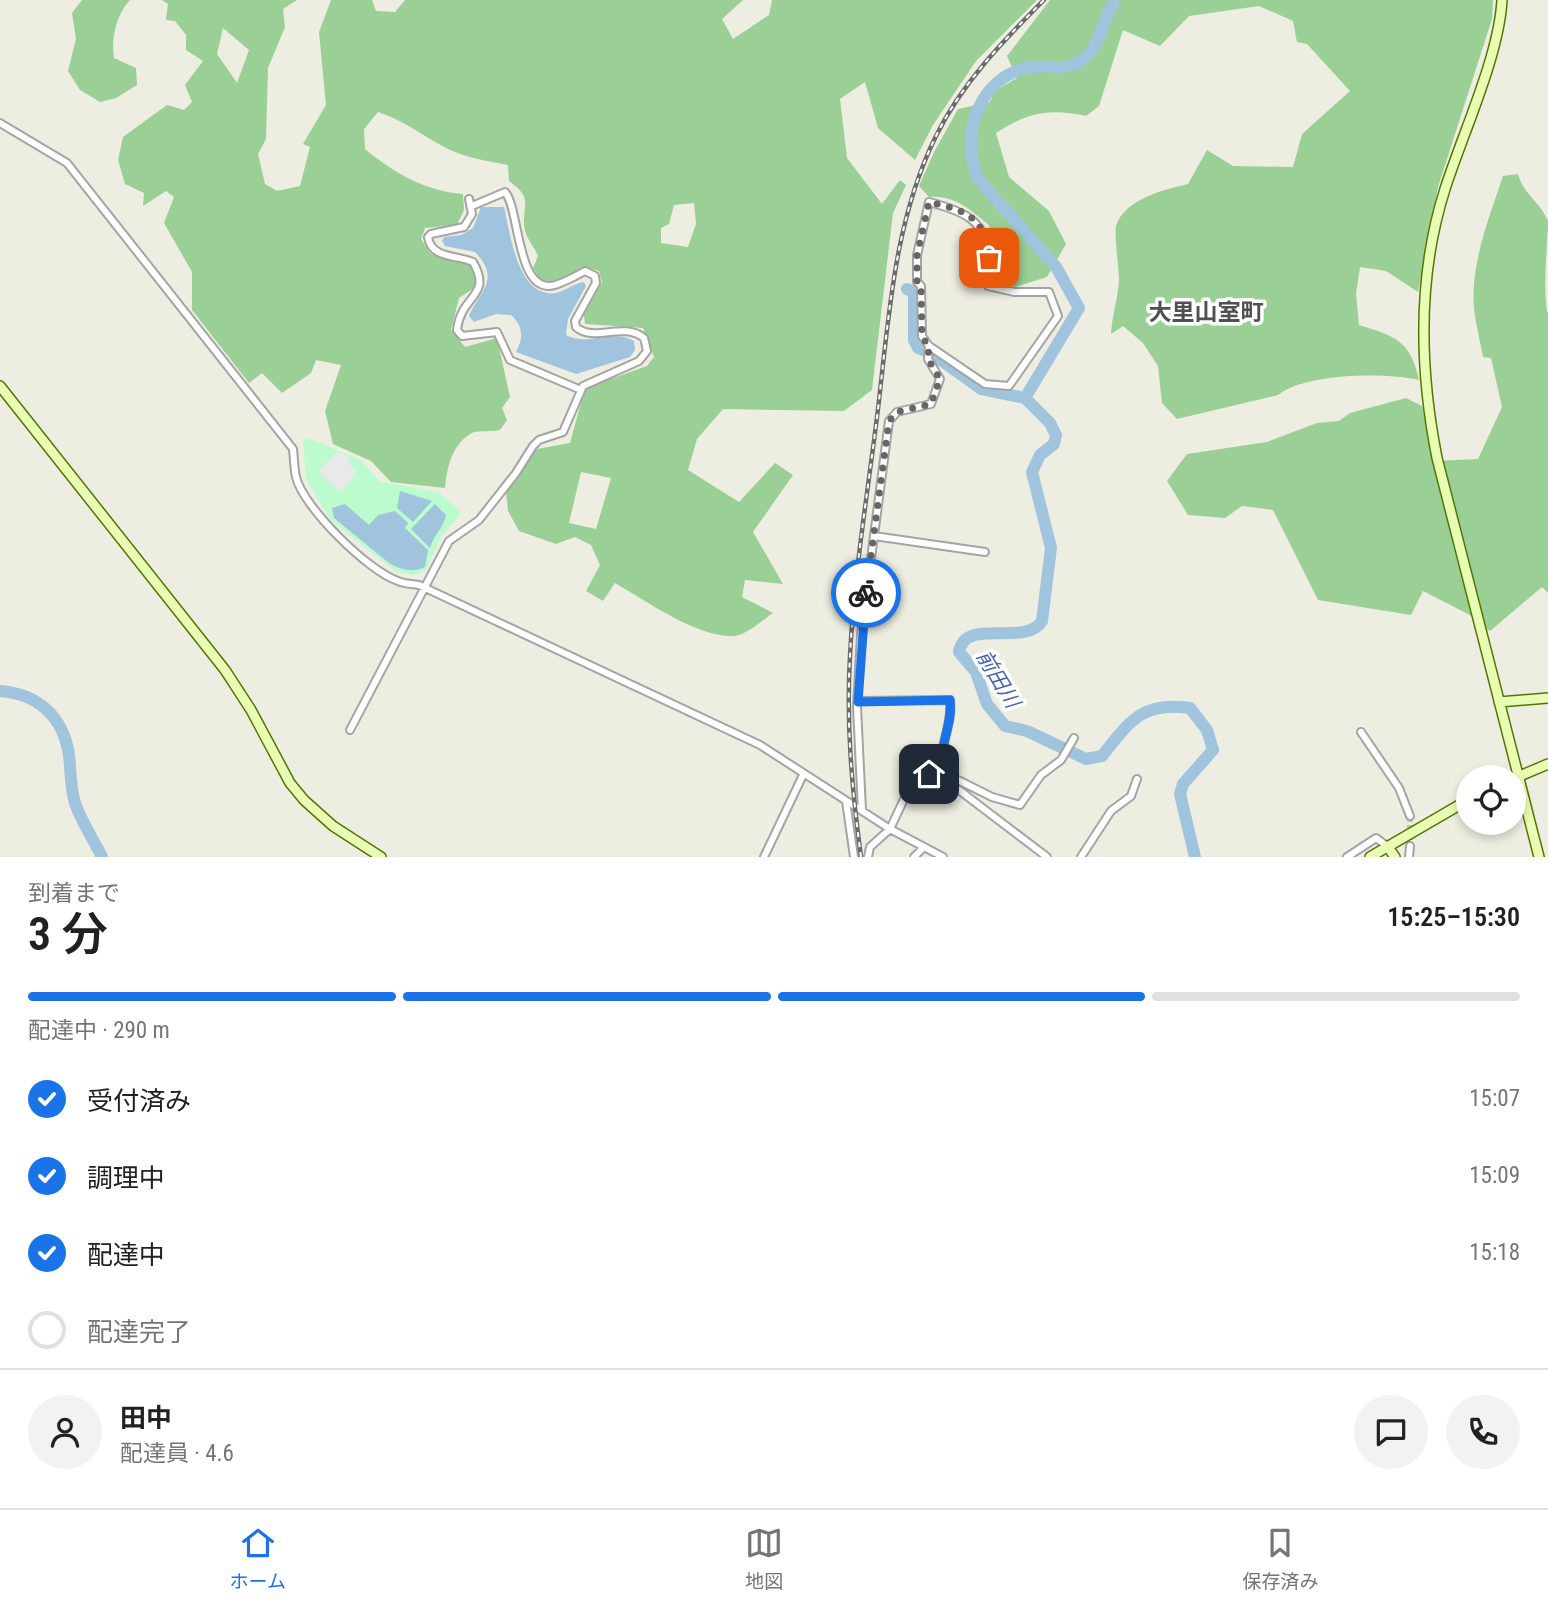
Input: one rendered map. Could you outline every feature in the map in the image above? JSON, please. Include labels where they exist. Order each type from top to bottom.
[{"type":"street","points":[[1502,0],[1498,33],[1438,215],[1426,274],[1423,329],[1427,410],[1513,765]]},
{"type":"street","points":[[0,123],[66,163],[293,449],[296,477],[301,490],[323,523],[397,581],[426,588],[760,746],[890,829],[943,857]]},
{"type":"street","points":[[351,730],[449,541],[479,520],[539,440],[563,432],[581,390],[589,381],[639,361],[647,351],[644,338],[629,330],[582,332],[576,327],[575,321],[593,292],[595,276],[585,271],[554,286],[539,283],[532,277],[518,243],[509,196],[505,192],[470,202],[472,215],[464,227],[428,237],[432,248],[441,253],[473,262],[482,280],[481,287],[466,303],[457,330],[462,336],[470,337],[496,332],[510,360],[581,390]]},
{"type":"street","points":[[862,810],[858,766],[861,635],[889,421],[897,412],[931,404],[940,379],[922,336],[921,286],[917,282],[929,202],[967,214],[979,224],[988,245],[988,286],[1014,292],[1049,292],[1058,316],[1009,386],[985,384],[928,349]]},
{"type":"street","points":[[0,386],[225,670],[251,710],[296,791],[333,826],[380,857]]},
{"type":"street","points":[[874,536],[985,552]]},
{"type":"street","points":[[1499,702],[1548,698]]},
{"type":"street","points":[[858,702],[950,700],[949,725],[941,745],[943,767],[922,780]]},
{"type":"street","points":[[1361,732],[1399,789],[1410,817]]},
{"type":"street","points":[[911,783],[922,780],[958,780],[992,797],[1020,805],[1041,775],[1061,760],[1072,740]]},
{"type":"street","points":[[1526,774],[1548,764]]},
{"type":"street","points":[[764,857],[803,775]]},
{"type":"street","points":[[1081,857],[1111,811],[1130,796],[1137,779]]},
{"type":"street","points":[[868,857],[870,847],[890,829],[911,783]]},
{"type":"street","points":[[911,783],[958,790],[1047,857]]},
{"type":"street","points":[[846,801],[854,857]]},
{"type":"street","points":[[1370,857],[1456,807]]},
{"type":"street","points":[[1526,812],[1539,857]]},
{"type":"street","points":[[1347,857],[1376,838],[1387,846],[1395,857]]},
{"type":"street","points":[[1409,857],[1410,846]]},
{"type":"street","points":[[914,857],[924,847]]},
{"type":"green space","points":[[82,0],[130,0],[118,20],[113,50],[114,58],[136,68],[137,85],[116,98],[100,102],[80,90],[68,71],[76,39],[72,13]]},
{"type":"green space","points":[[162,0],[297,0],[283,9],[285,27],[268,68],[266,139],[258,154],[265,184],[277,191],[300,186],[310,147],[303,144],[326,105],[319,32],[331,0],[372,0],[376,11],[395,12],[405,0],[743,0],[722,19],[733,39],[769,15],[772,0],[1037,0],[976,61],[933,125],[915,160],[878,128],[865,82],[840,99],[847,158],[882,204],[900,180],[906,185],[893,213],[872,390],[844,411],[723,409],[697,439],[688,470],[739,502],[775,463],[793,475],[753,532],[783,584],[745,580],[742,597],[773,613],[750,630],[735,636],[706,632],[690,625],[615,583],[603,601],[586,591],[600,565],[591,545],[575,537],[556,544],[519,531],[508,511],[506,492],[537,449],[570,443],[585,388],[647,366],[654,357],[643,328],[585,324],[584,315],[602,282],[599,271],[586,267],[552,282],[540,279],[533,268],[538,256],[525,231],[525,199],[509,181],[508,165],[455,152],[397,119],[378,112],[364,129],[365,149],[387,166],[423,185],[463,194],[464,210],[457,225],[425,228],[421,239],[431,254],[470,264],[479,285],[459,298],[451,330],[465,347],[497,338],[510,397],[502,408],[507,420],[500,430],[472,433],[460,443],[449,464],[445,488],[391,482],[371,461],[333,444],[325,411],[341,365],[316,360],[311,373],[282,393],[262,373],[249,383],[192,310],[192,272],[164,223],[174,197],[166,191],[143,206],[144,193],[125,184],[118,160],[123,137],[167,105],[184,110],[192,102],[185,85],[203,61],[186,50],[186,35],[175,21],[166,20],[168,4]],"holes":[[[223,28],[249,50],[237,83],[217,54]],[[694,203],[696,224],[688,247],[661,243],[661,228],[669,224],[674,205]],[[581,472],[611,478],[596,529],[569,523]]]},
{"type":"green space","points":[[1050,0],[1493,0],[1492,19],[1438,187],[1418,292],[1386,271],[1360,267],[1356,294],[1359,325],[1400,342],[1411,356],[1419,380],[1367,375],[1326,378],[1290,388],[1278,395],[1177,419],[1162,403],[1158,366],[1143,343],[1123,326],[1111,334],[1119,280],[1116,226],[1120,217],[1136,202],[1188,184],[1207,150],[1233,166],[1293,167],[1302,134],[1350,91],[1307,44],[1297,42],[1293,21],[1259,6],[1189,16],[1160,46],[1123,30],[1099,106],[1086,116],[1061,112],[1039,114],[996,133],[1009,177],[1049,211],[1066,244],[1047,277],[1015,287],[994,281],[996,265],[989,225],[954,201],[929,197],[919,186],[958,109],[990,102],[995,91],[1017,78],[1007,56]]},
{"type":"green space","points":[[1518,174],[1548,221],[1545,280],[1548,315],[1548,593],[1542,587],[1490,631],[1468,614],[1423,591],[1411,615],[1318,600],[1273,510],[1242,506],[1225,518],[1188,515],[1167,481],[1187,454],[1267,442],[1317,423],[1339,421],[1350,413],[1406,398],[1422,406],[1434,461],[1478,459],[1502,407],[1491,358],[1483,357],[1474,309],[1475,276],[1482,242],[1503,176]]},
{"type":"green space","points":[[308,438],[361,460],[379,481],[438,492],[459,510],[461,514],[442,535],[426,570],[415,575],[396,572],[330,519],[306,479],[303,441]]},
{"type":"shaded area","points":[[336,453],[342,453],[351,460],[348,463],[355,470],[351,481],[340,491],[318,471]]},
{"type":"water","points":[[481,207],[504,207],[521,270],[536,289],[552,293],[584,282],[586,286],[568,319],[566,335],[583,339],[617,336],[626,338],[634,341],[635,350],[630,357],[576,374],[516,352],[521,332],[511,315],[496,314],[474,322],[469,316],[486,285],[487,270],[475,252],[445,246],[442,241],[444,237],[461,235],[473,228]]},
{"type":"water","points":[[400,491],[432,501],[413,522],[397,508]]},
{"type":"water","points":[[345,504],[369,525],[378,515],[395,511],[408,523],[405,528],[428,550],[425,567],[407,570],[389,563],[334,518],[332,508]]},
{"type":"water","points":[[435,504],[446,515],[430,548],[411,529]]},
{"type":"waterway","name":"前田川","points":[[1115,0],[1089,54],[1069,66],[1037,66],[1012,73],[998,82],[986,95],[972,127],[973,163],[979,180],[1056,267],[1079,308],[1025,398],[1050,423],[1056,435],[1054,444],[1040,455],[1032,472],[1051,548],[1042,621],[1034,629],[1023,632],[983,633],[972,636],[964,641],[959,652],[976,672],[987,704],[1005,726],[1027,731],[1086,759],[1102,756],[1129,724],[1148,711],[1160,708],[1190,708],[1207,730],[1213,750],[1183,784],[1180,794],[1195,857]]},
{"type":"waterway","name":"前田川","points":[[907,289],[914,292],[914,340],[918,348],[931,353],[981,389],[1025,398]]},
{"type":"waterway","points":[[0,691],[37,702],[55,718],[66,741],[75,803],[102,857]]},
{"type":"tunnel","points":[[1410,816],[1410,846]]},
{"type":"railway","points":[[861,857],[849,732],[852,625],[890,304],[902,235],[922,168],[946,117],[984,64],[1044,0]]},
{"type":"way so far","points":[[866,593],[889,421],[892,414],[931,404],[940,379],[928,359],[929,346],[922,337],[921,286],[917,282],[917,255],[929,202],[972,217],[984,232],[989,258]]},
{"type":"district","name":"大里山室町","points":[[1206,312]]},
{"type":"route","points":[[866,593],[858,702],[950,700],[949,725],[941,745],[943,767],[941,771],[929,774]]}]
